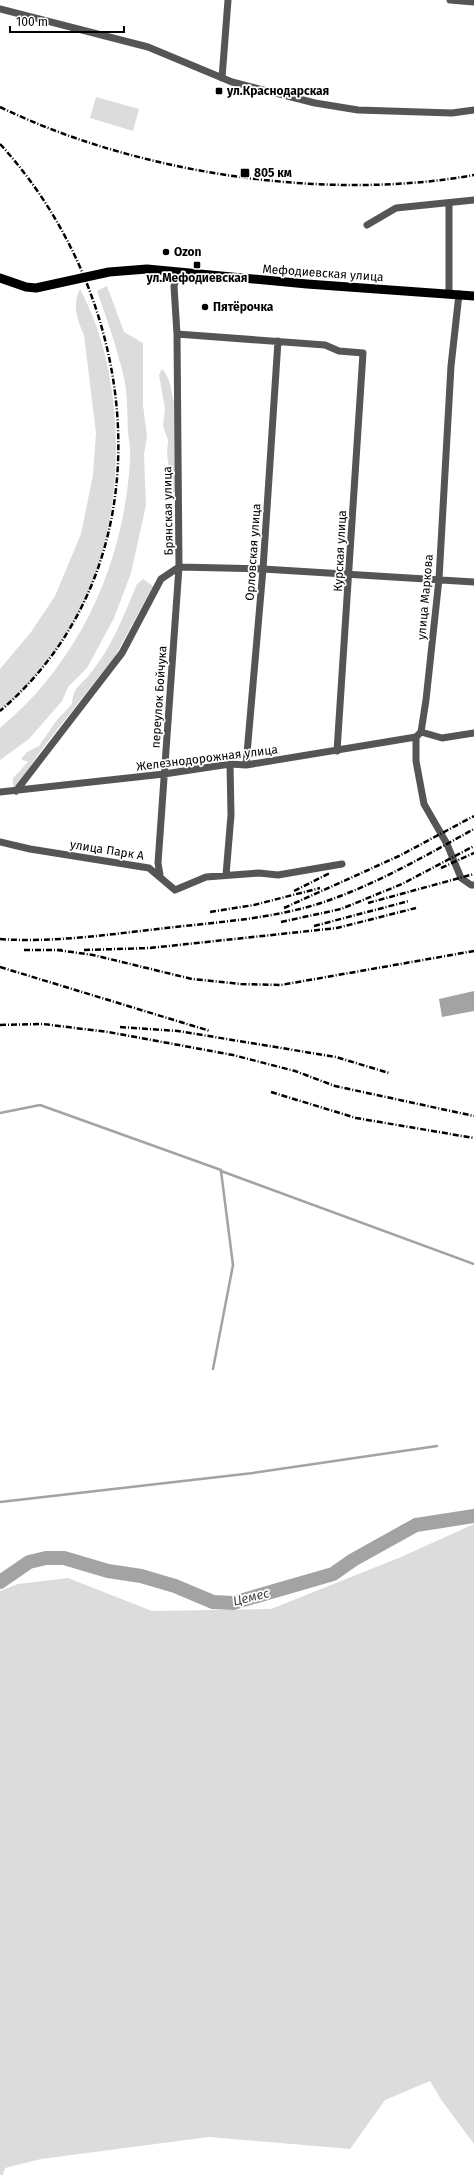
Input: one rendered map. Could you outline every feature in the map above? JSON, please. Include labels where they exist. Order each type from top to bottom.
[{"type":"main road","name":"Мефодиевская улица","points":[[0,278],[26,287],[43,287],[108,272],[147,269],[307,284],[474,296]]},
{"type":"street","points":[[222,78],[228,0]]},
{"type":"street","points":[[450,0],[474,2]]},
{"type":"street","points":[[0,9],[148,47],[222,78],[285,97],[358,110],[452,113],[474,110]]},
{"type":"street","points":[[368,225],[396,208],[474,200]]},
{"type":"street","points":[[449,203],[449,294]]},
{"type":"street","name":"Брянская улица","points":[[16,791],[122,653],[161,579],[179,567],[177,334],[174,286],[178,272]]},
{"type":"street","name":"улица Маркова","points":[[459,294],[451,366],[439,578],[418,735],[416,761],[424,804],[447,844],[461,878],[473,885]]},
{"type":"street","points":[[177,334],[278,340]]},
{"type":"street","name":"Курская улица","points":[[278,340],[325,345],[339,350],[362,353],[350,575],[337,751]]},
{"type":"street","name":"Орловская улица","points":[[246,765],[263,569],[278,340]]},
{"type":"street","points":[[179,567],[263,569],[350,575],[439,578],[474,582]]},
{"type":"street","name":"переулок Бойчука","points":[[160,875],[158,863],[179,567]]},
{"type":"street","name":"Железнодорожная улица","points":[[0,792],[164,774],[230,764],[246,765],[337,751],[418,735],[442,738],[474,733]]},
{"type":"street","points":[[226,875],[231,815],[230,764]]},
{"type":"street","name":"улица Парк А","points":[[0,842],[30,849],[144,866],[160,875],[175,890],[206,877],[259,873],[278,874],[342,864]]},
{"type":"shaded area","points":[[96,97],[139,109],[133,131],[90,118]]},
{"type":"shaded area","points":[[107,286],[124,332],[143,343],[143,405],[147,436],[144,455],[146,505],[131,573],[114,618],[87,668],[68,687],[62,701],[29,739],[0,760],[0,728],[28,702],[53,672],[75,641],[93,607],[108,572],[119,535],[126,497],[130,452],[127,398],[124,378],[97,291]]},
{"type":"shaded area","points":[[80,289],[95,323],[106,359],[113,397],[116,436],[115,476],[111,515],[102,552],[91,587],[75,620],[53,654],[40,670],[14,699],[0,711],[0,669],[31,632],[55,596],[81,534],[93,475],[96,433],[84,335],[76,312],[76,300]]},
{"type":"shaded area","points":[[162,369],[170,384],[177,412],[177,492],[172,492],[167,454],[168,440],[163,426],[165,409],[159,375]]},
{"type":"shaded area","points":[[143,579],[153,586],[115,656],[42,749],[17,785],[13,787],[13,778],[28,762],[21,759],[27,752],[39,746],[57,720],[72,704],[75,690],[90,674],[105,653],[117,630],[137,584]]},
{"type":"shaded area","points":[[474,991],[474,1011],[442,1017],[439,999]]},
{"type":"shaded area","points":[[474,1524],[474,2144],[442,2101],[430,2081],[385,2100],[350,2149],[209,2137],[41,2159],[5,2168],[3,2175],[0,2175],[0,1591],[18,1584],[68,1578],[152,1611],[271,1609],[401,1557]]},
{"type":"waterway","points":[[0,1113],[40,1105],[221,1170]]},
{"type":"waterway","points":[[213,1369],[233,1265],[221,1171],[474,1264]]},
{"type":"waterway","points":[[0,1502],[253,1473],[437,1446]]},
{"type":"waterway","name":"Цемес","points":[[0,1582],[29,1562],[46,1558],[64,1558],[108,1571],[141,1576],[175,1586],[213,1602],[233,1603],[333,1574],[353,1560],[416,1525],[474,1516]]},
{"type":"railway","points":[[0,107],[53,130],[110,149],[170,165],[232,176],[294,183],[356,185],[416,183],[474,175]]},
{"type":"railway","points":[[0,144],[48,207],[85,278],[108,353],[118,431],[113,508],[93,582],[55,651],[0,711]]},
{"type":"railway","points":[[284,908],[399,856],[474,816]]},
{"type":"railway","points":[[0,939],[62,939],[244,919],[283,913],[321,903],[361,888],[418,860],[474,829]]},
{"type":"railway","points":[[281,922],[341,909],[402,884],[474,846]]},
{"type":"railway","points":[[441,868],[474,853]]},
{"type":"railway","points":[[294,891],[330,873]]},
{"type":"railway","points":[[368,903],[474,874]]},
{"type":"railway","points":[[210,912],[254,905],[320,888]]},
{"type":"railway","points":[[314,926],[409,901]]},
{"type":"railway","points":[[84,950],[150,948],[337,928],[416,908]]},
{"type":"railway","points":[[24,950],[62,950]]},
{"type":"railway","points":[[57,950],[93,955],[192,979],[241,984],[281,985],[474,951]]},
{"type":"railway","points":[[0,967],[210,1031]]},
{"type":"railway","points":[[0,1025],[43,1024],[108,1032],[233,1055],[295,1071],[335,1086],[474,1116]]},
{"type":"railway","points":[[120,1027],[178,1031],[336,1057],[389,1073]]},
{"type":"railway","points":[[271,1092],[356,1118],[474,1138]]},
{"type":"place","name":"ул.Краснодарская","points":[[219,91]]},
{"type":"place","name":"805 км","points":[[245,173]]},
{"type":"place","name":"Ozon","points":[[166,252]]},
{"type":"place","name":"ул.Мефодиевская","points":[[197,265]]},
{"type":"place","name":"Пятёрочка","points":[[205,307]]}]
